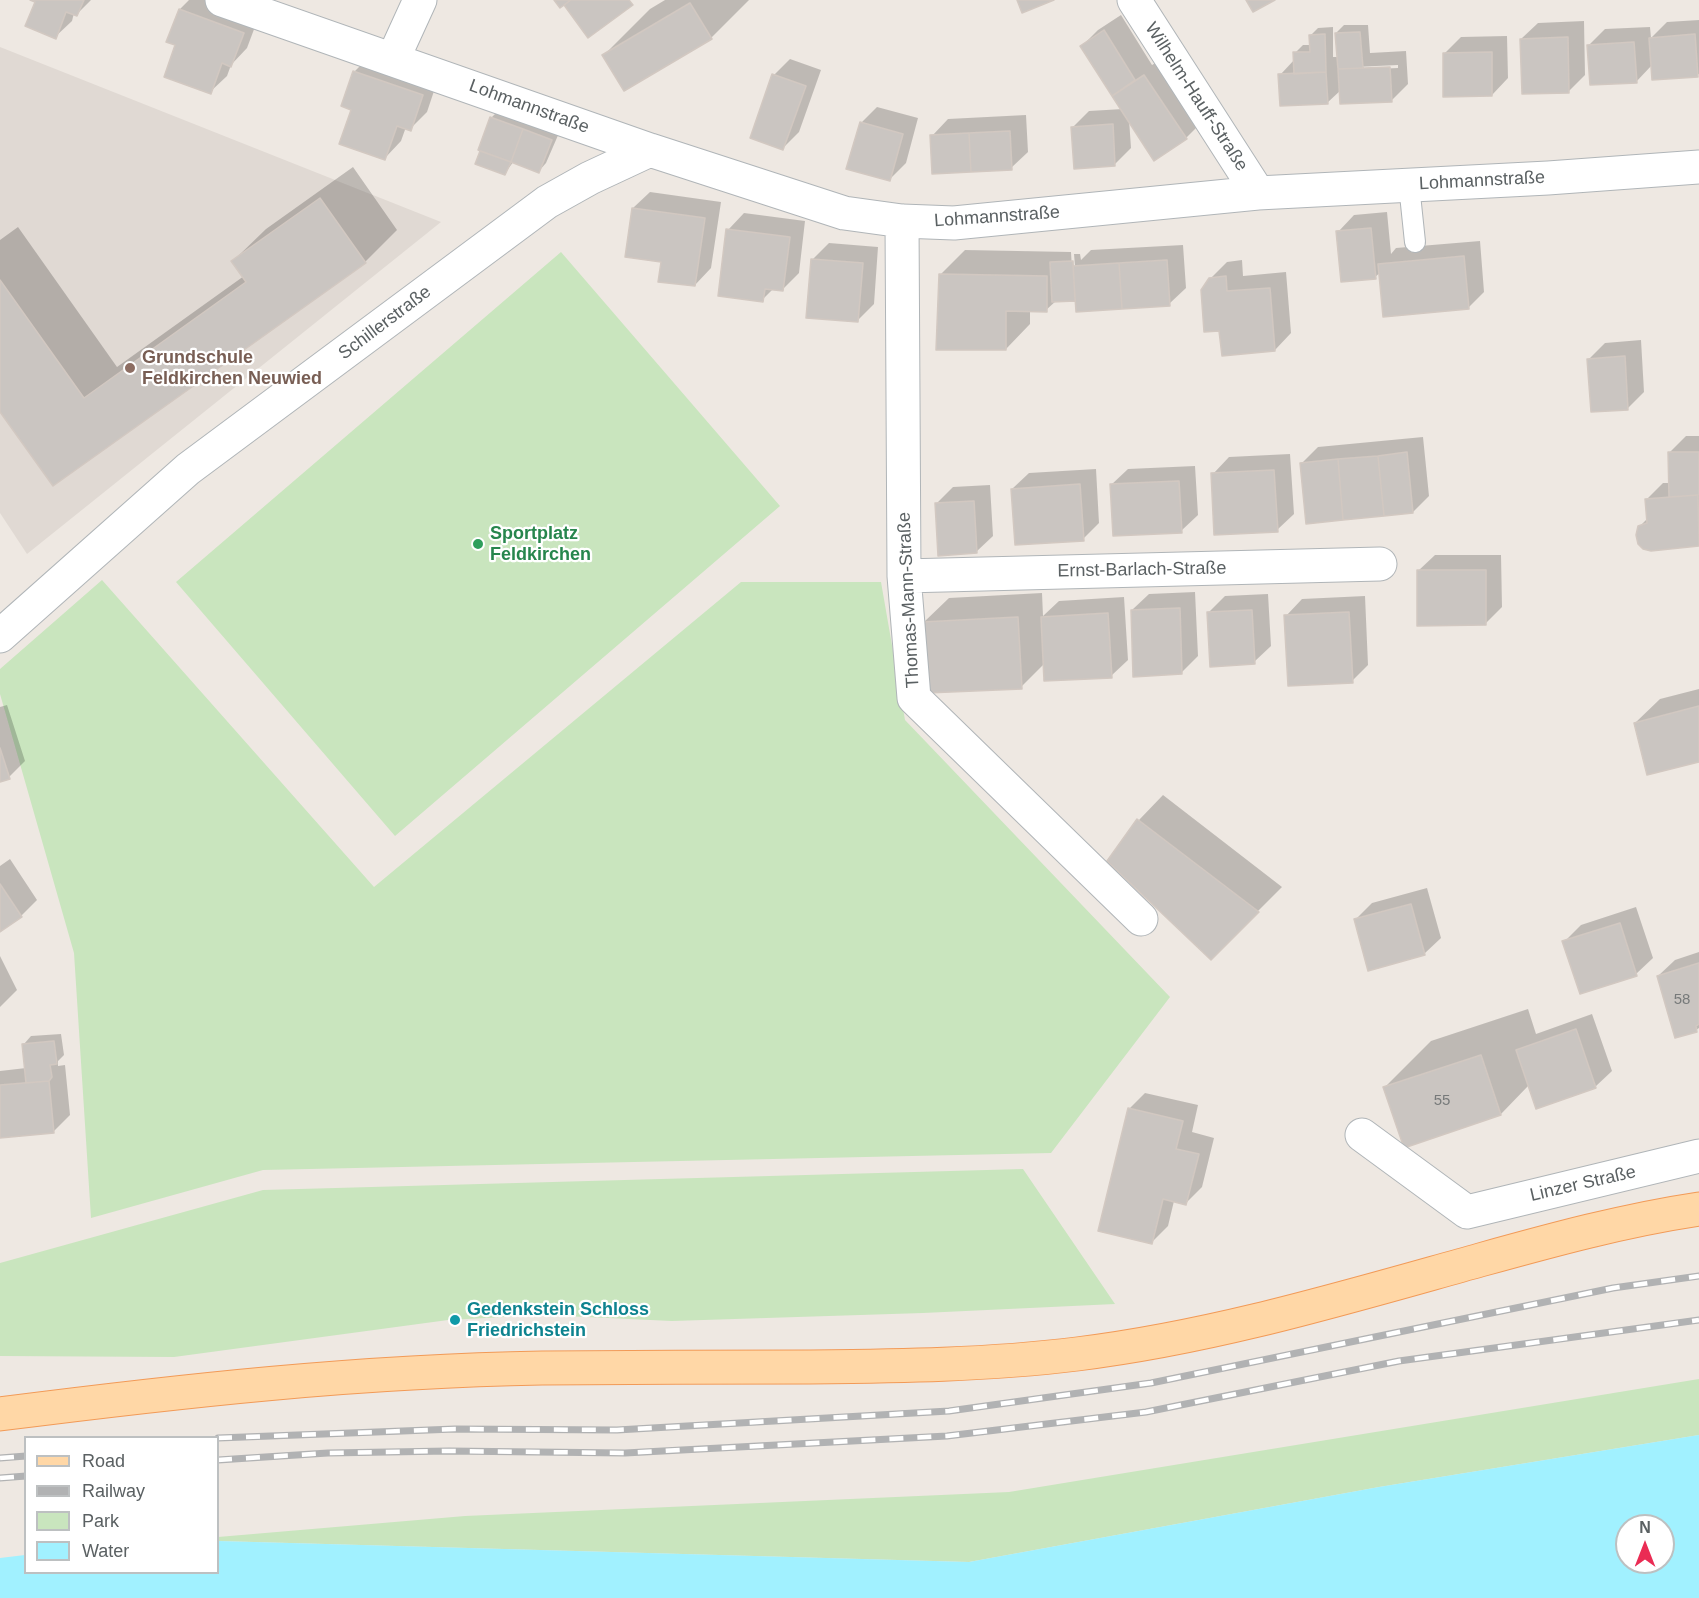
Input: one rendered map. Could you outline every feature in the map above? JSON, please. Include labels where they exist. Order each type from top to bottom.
[{"type":"main road","points":[[0,1414],[228,1388],[404,1372],[540,1368],[940,1365],[1080,1354],[1216,1331],[1566,1237],[1699,1209]]},
{"type":"street","name":"Lohmannstraße","points":[[222,0],[650,150],[844,213],[902,221],[954,223],[1258,194],[1699,167]]},
{"type":"street","points":[[393,59],[420,0]]},
{"type":"street","name":"Wilhelm-Hauff-Straße","points":[[1134,0],[1258,194]]},
{"type":"street","name":"Schillerstraße","points":[[0,636],[188,469],[547,202],[590,178],[650,150]]},
{"type":"street","name":"Thomas-Mann-Straße","points":[[902,221],[904,576],[914,698],[1141,919]]},
{"type":"street","name":"Ernst-Barlach-Straße","points":[[904,576],[1380,564]]},
{"type":"street","name":"Linzer Straße","points":[[1362,1135],[1467,1212],[1699,1155]]},
{"type":"lane","points":[[1409,185],[1415,242]]},
{"type":"shaded area","name":"Grundschule Feldkirchen Neuwied","points":[[0,47],[441,222],[27,554],[0,513]]},
{"type":"green space","name":"Sportplatz Feldkirchen","points":[[561,252],[780,506],[395,836],[176,582]]},
{"type":"green space","points":[[102,580],[374,887],[741,582],[881,582],[905,720],[1170,997],[1051,1153],[263,1170],[91,1218],[74,953],[0,694],[0,669]]},
{"type":"green space","points":[[1023,1169],[1115,1304],[672,1321],[543,1315],[448,1320],[174,1357],[0,1356],[0,1263],[263,1190]]},
{"type":"green space","points":[[1699,1379],[1699,1435],[1379,1487],[969,1562],[219,1541],[219,1537],[465,1516],[1009,1492]]},
{"type":"water","points":[[1699,1435],[1699,1598],[0,1598],[0,1558],[24,1555],[24,1574],[219,1574],[219,1541],[969,1562],[1379,1487]]},
{"type":"building","points":[[30,0],[84,0],[77,16],[66,12],[56,39],[25,26],[35,2]]},
{"type":"building","points":[[554,0],[571,0],[560,8]]},
{"type":"building","points":[[571,0],[629,0],[633,5],[588,38],[564,5]]},
{"type":"building","points":[[1017,0],[1054,0],[1022,13]]},
{"type":"building","points":[[1246,0],[1275,0],[1253,12]]},
{"type":"building","points":[[690,3],[712,39],[624,91],[602,55]]},
{"type":"building","points":[[179,9],[244,33],[231,67],[222,63],[211,94],[164,77],[175,45],[166,42]]},
{"type":"building","points":[[1104,30],[1135,80],[1112,96],[1080,46]]},
{"type":"building","points":[[1360,32],[1363,68],[1338,69],[1335,33]]},
{"type":"building","points":[[1325,34],[1326,72],[1294,74],[1293,52],[1310,52],[1309,35]]},
{"type":"building","points":[[1695,34],[1698,77],[1652,80],[1649,38]]},
{"type":"building","points":[[1568,37],[1569,93],[1522,94],[1520,39]]},
{"type":"building","points":[[1634,42],[1637,83],[1590,85],[1587,45]]},
{"type":"building","points":[[1492,52],[1492,96],[1443,97],[1443,53]]},
{"type":"building","points":[[1390,67],[1392,102],[1340,104],[1338,69]]},
{"type":"building","points":[[353,71],[423,95],[411,131],[397,126],[385,160],[339,144],[351,110],[341,106]]},
{"type":"building","points":[[1326,72],[1328,104],[1280,106],[1278,74]]},
{"type":"building","points":[[772,74],[806,86],[783,150],[750,138]]},
{"type":"building","points":[[1144,75],[1187,139],[1154,161],[1112,96]]},
{"type":"building","points":[[490,117],[523,129],[511,162],[478,150]]},
{"type":"building","points":[[860,122],[903,134],[890,181],[846,169]]},
{"type":"building","points":[[1113,124],[1115,166],[1074,169],[1071,127]]},
{"type":"building","points":[[523,129],[552,140],[539,173],[511,162]]},
{"type":"building","points":[[1010,131],[1012,170],[971,172],[969,133]]},
{"type":"building","points":[[969,133],[971,172],[932,174],[930,135]]},
{"type":"building","points":[[480,151],[511,162],[505,175],[475,164]]},
{"type":"building","points":[[320,198],[366,263],[53,486],[0,412],[0,280],[84,398],[246,282],[231,261]]},
{"type":"building","points":[[632,208],[705,218],[695,286],[658,282],[661,262],[625,257]]},
{"type":"building","points":[[1371,228],[1376,279],[1341,282],[1336,231]]},
{"type":"building","points":[[726,229],[790,237],[783,291],[765,289],[763,302],[718,296]]},
{"type":"building","points":[[1464,256],[1469,309],[1383,317],[1378,264]]},
{"type":"building","points":[[811,259],[863,263],[858,322],[806,318]]},
{"type":"building","points":[[1167,260],[1170,306],[1122,309],[1119,263]]},
{"type":"building","points":[[1073,261],[1075,301],[1052,302],[1050,262]]},
{"type":"building","points":[[1119,263],[1122,309],[1076,312],[1073,266]]},
{"type":"building","points":[[939,274],[1047,276],[1047,312],[1006,311],[1006,350],[936,350]]},
{"type":"building","points":[[1226,276],[1227,291],[1270,288],[1275,351],[1222,356],[1219,331],[1204,332],[1201,290],[1209,278]]},
{"type":"building","points":[[1625,356],[1628,410],[1591,412],[1587,359]]},
{"type":"building","points":[[1407,452],[1413,513],[1384,516],[1378,456]]},
{"type":"building","points":[[1668,452],[1699,452],[1699,495],[1669,497]]},
{"type":"building","points":[[1378,456],[1384,516],[1343,520],[1338,459]]},
{"type":"building","points":[[1338,459],[1343,520],[1306,524],[1300,463]]},
{"type":"building","points":[[1274,470],[1278,532],[1214,535],[1211,473]]},
{"type":"building","points":[[1179,481],[1182,533],[1113,536],[1110,484]]},
{"type":"building","points":[[1080,484],[1084,541],[1015,545],[1011,489]]},
{"type":"building","points":[[1698,495],[1699,546],[1651,551],[1643,549],[1638,544],[1636,535],[1638,526],[1647,523],[1645,499]]},
{"type":"building","points":[[974,501],[977,553],[938,556],[935,503]]},
{"type":"building","points":[[1417,570],[1486,570],[1486,625],[1417,626]]},
{"type":"building","points":[[1180,608],[1182,674],[1133,677],[1131,610]]},
{"type":"building","points":[[1252,610],[1255,664],[1210,667],[1207,612]]},
{"type":"building","points":[[1349,612],[1353,683],[1288,686],[1284,615]]},
{"type":"building","points":[[1108,613],[1112,678],[1044,681],[1041,617]]},
{"type":"building","points":[[1018,617],[1022,689],[927,693],[923,622]]},
{"type":"building","points":[[1699,706],[1699,762],[1647,775],[1634,723]]},
{"type":"building","points":[[0,748],[10,779],[0,782]]},
{"type":"building","points":[[1137,819],[1259,912],[1211,960],[1107,861]]},
{"type":"building","points":[[0,884],[22,917],[0,932]]},
{"type":"building","points":[[1411,904],[1425,955],[1368,971],[1354,919]]},
{"type":"building","points":[[1620,923],[1637,976],[1580,994],[1562,941]]},
{"type":"building","points":[[1699,963],[1697,1032],[1675,1038],[1657,976]]},
{"type":"building","points":[[1576,1029],[1596,1088],[1536,1109],[1516,1050]]},
{"type":"building","points":[[54,1041],[57,1064],[50,1065],[52,1077],[49,1081],[26,1083],[22,1044]]},
{"type":"building","points":[[1481,1055],[1501,1115],[1404,1148],[1383,1087]]},
{"type":"building","points":[[49,1081],[54,1133],[0,1138],[0,1085]]},
{"type":"building","points":[[1128,1108],[1183,1121],[1176,1149],[1199,1154],[1186,1205],[1163,1199],[1152,1244],[1098,1231]]},
{"type":"railway","points":[[219,1438],[455,1429],[617,1430],[949,1411],[1151,1383],[1613,1288],[1699,1276]]},
{"type":"railway","points":[[219,1460],[328,1453],[449,1451],[625,1453],[947,1436],[1146,1412],[1399,1361],[1699,1320]]},
{"type":"railway","points":[[0,1458],[24,1456]]},
{"type":"railway","points":[[0,1478],[24,1476]]},
{"type":"place","name":"Grundschule Feldkirchen Neuwied","points":[[130,368]]},
{"type":"place","name":"Sportplatz Feldkirchen","points":[[478,544]]},
{"type":"place","name":"Gedenkstein Schloss Friedrichstein","points":[[455,1320]]}]
